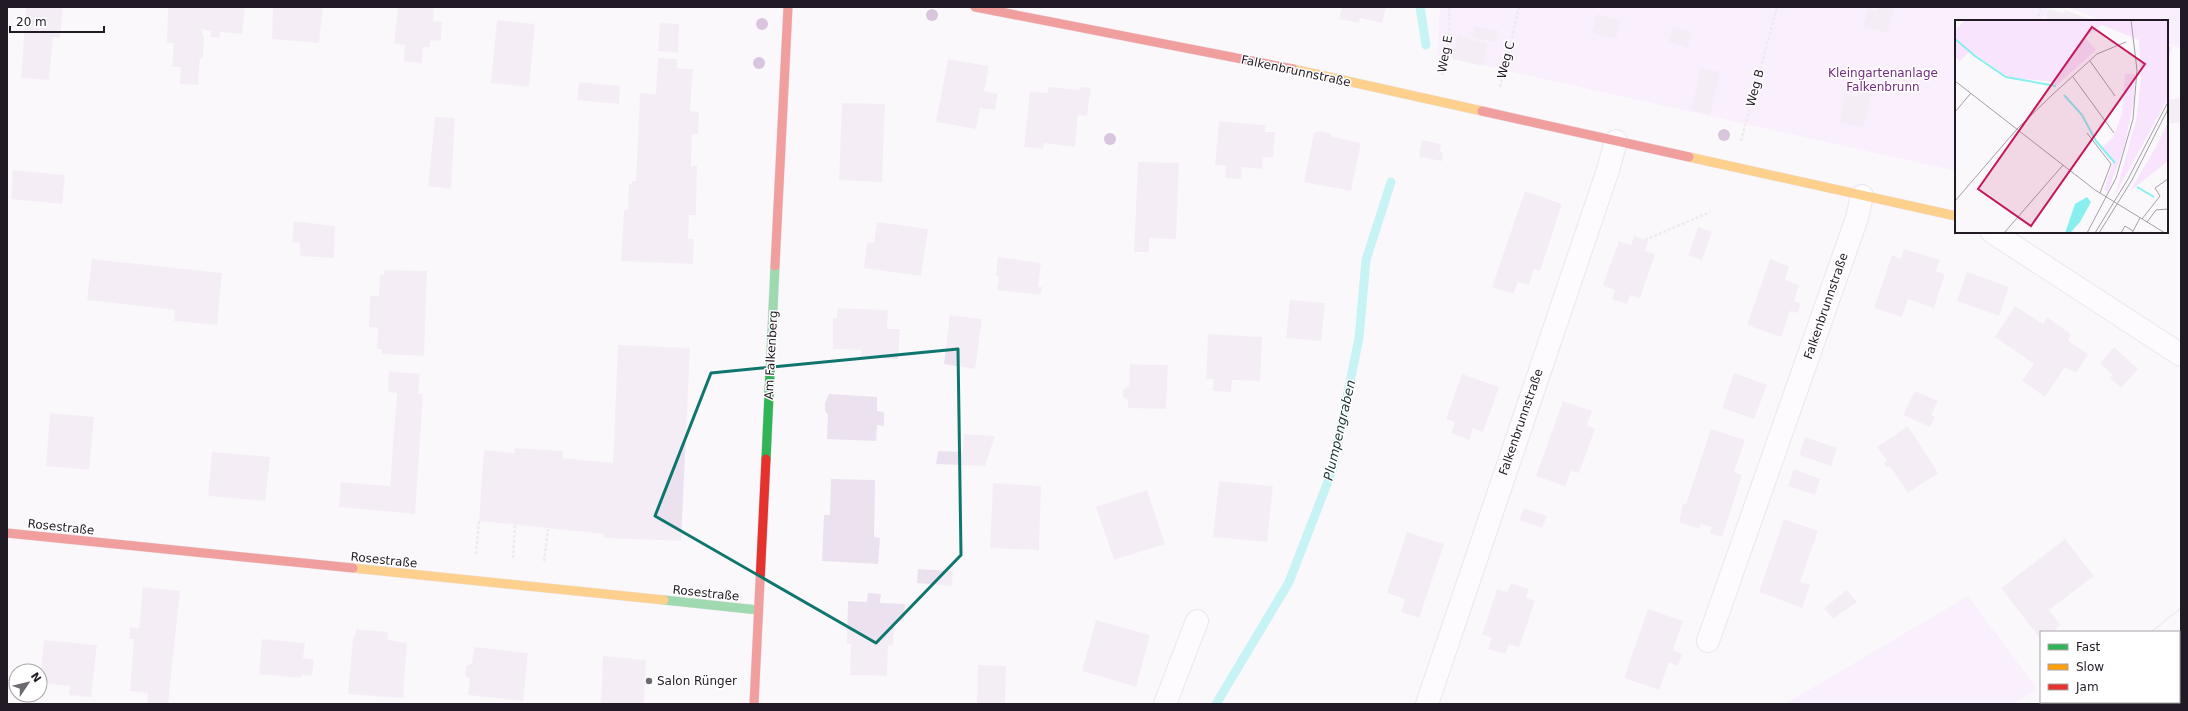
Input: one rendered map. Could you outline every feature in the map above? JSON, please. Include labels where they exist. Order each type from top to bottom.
[{"type":"street","name":"Am Falkenberg","points":[[754,704],[788,7]]},
{"type":"street","name":"Falkenbrunnstraße","points":[[975,7],[1306,72],[1955,216]]},
{"type":"street","name":"Falkenbrunnstraße","points":[[1427,704],[1608,170],[1616,141]]},
{"type":"street","name":"Falkenbrunnstraße","points":[[1708,641],[1857,218],[1862,196]]},
{"type":"street","points":[[1994,233],[2181,355]]},
{"type":"street","name":"Rosestraße","points":[[7,533],[758,610]]},
{"type":"street","points":[[1165,704],[1198,621]]},
{"type":"path","name":"Weg E","points":[[1435,100],[1446,59],[1450,20],[1449,7]]},
{"type":"path","name":"Weg C","points":[[1494,113],[1519,7]]},
{"type":"path","name":"Weg B","points":[[1734,168],[1777,7]]},
{"type":"path","points":[[2037,20],[2041,7]]},
{"type":"path","points":[[1645,240],[1710,212]]},
{"type":"path","points":[[474,581],[479,521]]},
{"type":"path","points":[[510,584],[515,525]]},
{"type":"path","points":[[541,588],[548,529]]},
{"type":"highlighted area","points":[[958,349],[961,555],[876,643],[655,516],[711,373]]},
{"type":"green space","name":"Kleingartenanlage Falkenbrunn","points":[[1440,7],[2048,7],[2044,20],[1955,20],[1955,171],[1437,55]]},
{"type":"green space","points":[[2066,7],[2181,7],[2181,48],[2168,43],[2168,20],[2102,20]]},
{"type":"green space","points":[[1968,596],[2037,689],[2015,704],[1785,704]]},
{"type":"green space","points":[[2180,664],[2181,704],[2122,704],[2180,703]]},
{"type":"building","points":[[26,7],[63,7],[60,38],[53,37],[49,80],[21,78]]},
{"type":"building","points":[[168,7],[245,7],[242,34],[220,32],[220,38],[210,37],[211,31],[201,29],[204,38],[203,58],[200,58],[198,85],[180,84],[181,67],[172,67],[174,43],[167,43]]},
{"type":"building","points":[[273,7],[323,7],[319,43],[272,39]]},
{"type":"building","points":[[398,7],[434,7],[433,21],[442,22],[441,41],[431,40],[430,47],[423,47],[422,63],[404,61],[405,45],[394,44]]},
{"type":"building","points":[[1342,7],[1386,7],[1382,23],[1360,18],[1359,23],[1339,19]]},
{"type":"building","points":[[1878,7],[1894,7],[1888,33],[1863,26],[1868,9],[1877,11]]},
{"type":"building","points":[[2048,9],[2064,13],[2065,10],[2092,20],[2045,20]]},
{"type":"building","points":[[1597,14],[1620,21],[1616,39],[1592,32]]},
{"type":"building","points":[[497,20],[535,24],[529,87],[491,83]]},
{"type":"building","points":[[660,23],[679,24],[678,53],[658,51]]},
{"type":"building","points":[[1475,26],[1499,31],[1496,42],[1472,37]]},
{"type":"building","points":[[1673,27],[1692,32],[1688,48],[1669,42]]},
{"type":"building","points":[[1458,36],[1487,44],[1483,66],[1452,59]]},
{"type":"building","points":[[2168,45],[2172,47],[2168,59]]},
{"type":"building","points":[[658,58],[677,59],[677,68],[693,69],[690,111],[699,112],[698,134],[692,134],[691,166],[697,166],[696,215],[689,215],[688,239],[694,239],[693,264],[621,261],[624,210],[628,210],[629,184],[631,184],[632,181],[636,181],[640,93],[656,94]]},
{"type":"building","points":[[948,59],[989,66],[984,91],[998,94],[995,110],[980,108],[976,129],[936,122]]},
{"type":"building","points":[[1897,66],[1914,72],[1911,84],[1893,79]]},
{"type":"building","points":[[1701,68],[1720,72],[1710,115],[1691,110]]},
{"type":"building","points":[[579,82],[620,86],[619,104],[577,100]]},
{"type":"building","points":[[1048,87],[1080,90],[1080,87],[1091,88],[1087,116],[1078,115],[1075,147],[1044,143],[1043,149],[1024,147],[1030,91],[1048,93]]},
{"type":"building","points":[[1858,88],[1872,92],[1863,128],[1839,122],[1846,94],[1856,97]]},
{"type":"building","points":[[2181,98],[2181,122],[2168,124],[2168,100]]},
{"type":"building","points":[[842,103],[885,104],[882,182],[839,180]]},
{"type":"building","points":[[435,117],[455,118],[451,189],[428,186]]},
{"type":"building","points":[[1219,121],[1266,125],[1265,132],[1275,132],[1273,158],[1263,157],[1262,169],[1242,167],[1241,179],[1225,178],[1226,166],[1215,165]]},
{"type":"building","points":[[1320,131],[1330,133],[1333,137],[1361,143],[1351,191],[1304,182],[1314,133]]},
{"type":"building","points":[[1422,140],[1441,144],[1440,152],[1443,153],[1442,161],[1419,157]]},
{"type":"building","points":[[1138,162],[1179,163],[1176,239],[1149,238],[1149,252],[1134,252]]},
{"type":"building","points":[[13,170],[65,175],[62,204],[11,199]]},
{"type":"building","points":[[1525,191],[1562,204],[1540,271],[1534,269],[1529,285],[1518,282],[1513,294],[1492,287]]},
{"type":"building","points":[[294,221],[335,226],[334,258],[300,256],[300,243],[292,242]]},
{"type":"building","points":[[877,222],[928,229],[921,276],[864,268],[867,242],[874,243]]},
{"type":"building","points":[[1698,227],[1712,232],[1702,260],[1688,255]]},
{"type":"building","points":[[1634,236],[1648,241],[1645,251],[1655,254],[1640,298],[1630,295],[1627,304],[1612,299],[1615,290],[1603,285],[1619,241],[1631,245]]},
{"type":"building","points":[[1904,249],[1940,260],[1936,271],[1945,274],[1934,308],[1908,299],[1902,317],[1874,308],[1892,255],[1901,259]]},
{"type":"building","points":[[998,257],[1041,263],[1038,287],[1042,287],[1041,295],[997,290],[999,277],[996,276]]},
{"type":"building","points":[[92,259],[222,273],[217,325],[174,321],[175,310],[87,300]]},
{"type":"building","points":[[1770,259],[1789,266],[1785,280],[1799,285],[1794,301],[1801,303],[1798,313],[1790,311],[1781,337],[1747,325]]},
{"type":"building","points":[[385,270],[427,271],[424,356],[382,354],[382,349],[377,349],[378,328],[369,327],[370,296],[379,296],[380,275],[384,275]]},
{"type":"building","points":[[1967,272],[2009,287],[1999,316],[1957,301]]},
{"type":"building","points":[[1290,300],[1325,303],[1321,341],[1286,338]]},
{"type":"building","points":[[2015,306],[2043,324],[2047,317],[2071,334],[2068,341],[2088,354],[2076,373],[2065,367],[2045,397],[2022,381],[2034,364],[1995,337]]},
{"type":"building","points":[[838,308],[888,310],[887,329],[900,329],[898,359],[861,357],[861,350],[833,349],[833,318],[837,318]]},
{"type":"building","points":[[950,315],[982,319],[975,369],[944,364]]},
{"type":"building","points":[[1208,334],[1262,337],[1260,381],[1232,380],[1231,392],[1213,391],[1214,379],[1206,379]]},
{"type":"building","points":[[618,345],[690,348],[681,541],[603,538],[604,534],[479,521],[484,450],[515,453],[514,448],[563,451],[563,458],[613,463]]},
{"type":"building","points":[[2114,347],[2138,369],[2121,388],[2110,378],[2113,375],[2100,363]]},
{"type":"building","points":[[1130,364],[1168,365],[1166,409],[1128,408],[1128,400],[1123,397],[1123,390],[1129,386]]},
{"type":"building","points":[[389,371],[420,374],[418,394],[423,394],[415,514],[339,507],[341,482],[390,486],[397,393],[388,392]]},
{"type":"building","points":[[1734,373],[1767,385],[1754,419],[1722,408]]},
{"type":"building","points":[[1462,374],[1499,387],[1483,432],[1473,428],[1469,440],[1451,433],[1455,422],[1446,419]]},
{"type":"building","points":[[1915,391],[1938,401],[1931,415],[1935,417],[1930,427],[1903,415]]},
{"type":"building","points":[[829,394],[877,397],[877,411],[884,412],[884,426],[877,425],[876,441],[827,439],[828,415],[825,411],[825,403]]},
{"type":"building","points":[[1563,401],[1592,411],[1587,425],[1595,429],[1579,473],[1571,471],[1565,486],[1536,476]]},
{"type":"building","points":[[50,413],[94,417],[89,470],[46,466]]},
{"type":"building","points":[[1908,426],[1938,473],[1908,493],[1890,466],[1887,468],[1884,463],[1887,461],[1877,447]]},
{"type":"building","points":[[1711,429],[1745,440],[1734,472],[1742,475],[1722,537],[1710,533],[1712,527],[1701,524],[1699,529],[1679,522],[1683,504],[1686,504]]},
{"type":"building","points":[[964,434],[995,436],[985,466],[936,464],[938,451],[963,452]]},
{"type":"building","points":[[1805,437],[1837,448],[1831,466],[1799,455]]},
{"type":"building","points":[[212,452],[270,457],[265,501],[208,496]]},
{"type":"building","points":[[1794,469],[1820,479],[1815,495],[1788,486]]},
{"type":"building","points":[[831,479],[875,480],[874,537],[880,538],[878,564],[822,561],[824,515],[830,515]]},
{"type":"building","points":[[1219,481],[1273,486],[1267,542],[1213,537]]},
{"type":"building","points":[[993,483],[1041,486],[1039,550],[990,548]]},
{"type":"building","points":[[1147,490],[1165,544],[1114,560],[1096,507]]},
{"type":"building","points":[[1524,508],[1547,516],[1542,528],[1519,520]]},
{"type":"building","points":[[1784,519],[1818,531],[1800,582],[1810,585],[1802,608],[1759,592]]},
{"type":"building","points":[[1407,532],[1444,544],[1419,618],[1401,612],[1405,599],[1387,593]]},
{"type":"building","points":[[2065,539],[2094,576],[2049,610],[2061,625],[2053,631],[2040,631],[2040,639],[2001,588]]},
{"type":"building","points":[[918,569],[953,571],[952,586],[917,583]]},
{"type":"building","points":[[1511,583],[1529,589],[1526,598],[1535,601],[1519,647],[1509,644],[1505,654],[1488,649],[1492,638],[1482,634],[1497,589],[1507,592]]},
{"type":"building","points":[[143,587],[180,591],[168,704],[147,704],[148,693],[130,691],[134,639],[129,639],[130,627],[139,628]]},
{"type":"building","points":[[1847,590],[1857,602],[1833,619],[1824,608]]},
{"type":"building","points":[[868,593],[881,594],[880,603],[905,604],[904,622],[894,622],[893,646],[888,645],[887,676],[850,675],[851,644],[847,644],[848,601],[867,602]]},
{"type":"building","points":[[1648,609],[1683,621],[1673,650],[1682,654],[1678,666],[1669,662],[1659,690],[1624,678]]},
{"type":"building","points":[[1096,620],[1150,635],[1136,687],[1082,671]]},
{"type":"building","points":[[356,629],[388,632],[388,640],[407,643],[403,698],[348,694],[353,637],[355,637]]},
{"type":"building","points":[[262,639],[305,643],[303,658],[314,660],[312,676],[301,675],[301,678],[259,674]]},
{"type":"building","points":[[44,640],[97,645],[91,697],[69,695],[70,686],[48,684],[48,663],[42,663]]},
{"type":"building","points":[[474,647],[528,653],[523,701],[468,695],[470,679],[465,675],[466,666],[472,663]]},
{"type":"building","points":[[603,656],[646,660],[644,704],[601,704]]},
{"type":"building","points":[[978,665],[1006,666],[1005,704],[977,704]]},
{"type":"waterway","name":"Plumpengraben","points":[[1420,7],[1426,45]]},
{"type":"waterway","name":"Plumpengraben","points":[[1216,704],[1289,582],[1332,471],[1359,338],[1366,260],[1391,182]]},
{"type":"tram line","points":[[2152,631],[2181,608]]},
{"type":"traffic: fast","points":[[766,459],[775,266]]},
{"type":"traffic: fast","points":[[664,600],[758,610]]},
{"type":"traffic: slow","points":[[1293,69],[1482,111]]},
{"type":"traffic: slow","points":[[1689,157],[1955,216]]},
{"type":"traffic: slow","points":[[353,568],[664,600]]},
{"type":"traffic: jam","points":[[775,266],[788,7]]},
{"type":"traffic: jam","points":[[975,7],[1293,69]]},
{"type":"traffic: jam","points":[[1482,111],[1689,157]]},
{"type":"traffic: jam","points":[[754,704],[766,459]]},
{"type":"traffic: jam","points":[[7,533],[353,568]]},
{"type":"place","name":"Salon Rünger","points":[[649,681]]}]
